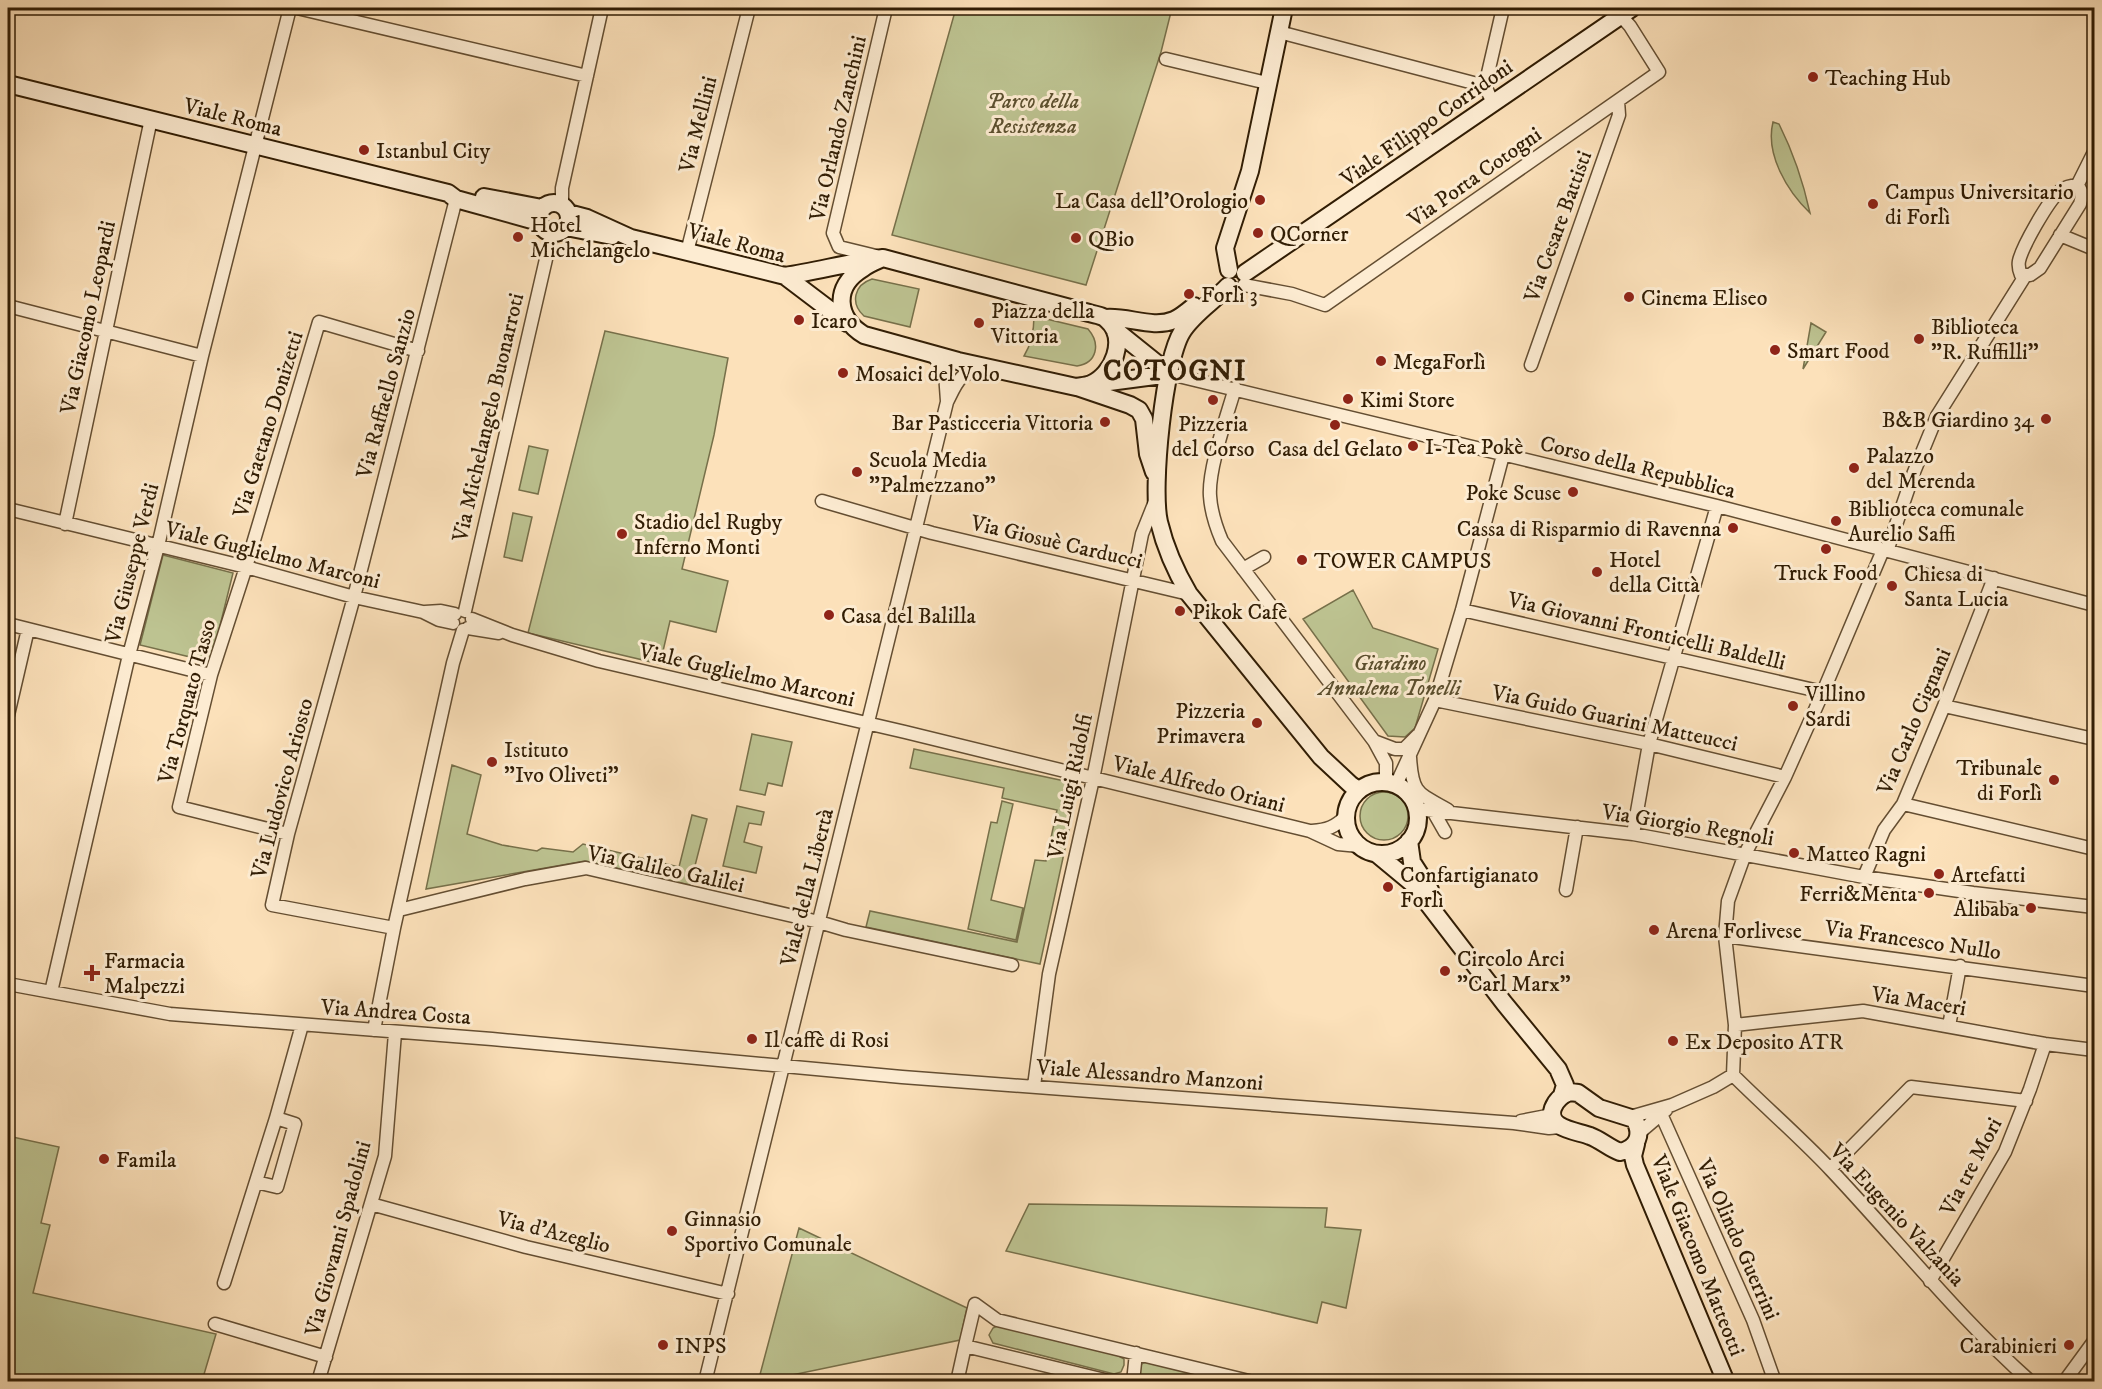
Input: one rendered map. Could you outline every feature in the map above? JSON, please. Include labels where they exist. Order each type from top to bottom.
[{"type":"main road","points":[[1234,278],[1225,248],[1246,188],[1284,8]]},
{"type":"main road","name":"Viale Filippo Corridoni","points":[[1110,324],[1118,317],[1149,322],[1176,319],[1215,290],[1627,12]]},
{"type":"main road","name":"Viale Roma","points":[[8,84],[452,196],[457,193],[555,212],[624,238],[631,237],[785,276],[864,335],[933,355],[1083,386]]},
{"type":"main road","points":[[852,327],[842,308],[842,295],[845,287],[861,269],[883,258]]},
{"type":"main road","points":[[785,276],[883,258],[1110,324],[1170,374]]},
{"type":"main road","name":"Viale Filippo Corridoni","points":[[1170,374],[1174,351],[1186,325],[1234,278]]},
{"type":"main road","points":[[1083,386],[1106,373],[1112,364],[1116,353],[1110,324]]},
{"type":"main road","points":[[1083,386],[1170,374]]},
{"type":"main road","points":[[1170,374],[1165,394],[1156,477],[1159,521],[1168,551],[1189,594],[1321,757],[1358,790]]},
{"type":"main road","points":[[1083,386],[1138,410],[1144,419],[1148,454],[1156,477]]},
{"type":"main road","points":[[1321,757],[1342,793],[1349,833],[1359,846],[1377,854],[1412,883],[1558,1069],[1570,1094],[1599,1108],[1630,1117],[1637,1124],[1637,1139],[1631,1148],[1620,1152],[1556,1121],[1553,1108],[1570,1094]]},
{"type":"main road","points":[[1346,813],[1351,799],[1358,790],[1369,784],[1391,783],[1409,794],[1425,810],[1409,841],[1393,852],[1377,854]]},
{"type":"main road","points":[[1409,841],[1412,862],[1420,877],[1565,1063],[1570,1094]]},
{"type":"main road","name":"Viale Giacomo Matteotti","points":[[1637,1139],[1633,1156],[1635,1165],[1726,1382]]},
{"type":"main road","name":"Viale Giacomo Matteotti","points":[[1620,1152],[1651,1221],[1716,1382]]},
{"type":"street","name":"Via Giuseppe Verdi","points":[[51,992],[129,655],[158,546],[202,356],[290,8]]},
{"type":"street","points":[[297,8],[587,76]]},
{"type":"street","name":"Via Michelangelo Buonarroti","points":[[375,1030],[394,928],[602,8]]},
{"type":"street","name":"Via Mellini","points":[[687,252],[749,8]]},
{"type":"street","name":"Via Orlando Zanchini","points":[[883,258],[839,247],[833,233],[886,8]]},
{"type":"street","points":[[1493,103],[1485,86],[1503,8]]},
{"type":"street","name":"Via Porta Cotogni","points":[[1234,278],[1325,305],[1659,72],[1630,26],[1627,12]]},
{"type":"street","points":[[1279,32],[1485,86]]},
{"type":"street","points":[[1166,59],[1267,83]]},
{"type":"street","name":"Via Cesare Battisti","points":[[1531,365],[1619,115],[1618,101]]},
{"type":"street","name":"Via Giacomo Leopardi","points":[[65,524],[151,119]]},
{"type":"street","points":[[2077,186],[2094,152]]},
{"type":"street","points":[[1630,1117],[1672,1105],[1713,1087],[1733,1075],[1735,1025],[1725,936],[1728,901],[1746,854],[1785,777],[1885,550],[1937,416],[2025,276],[2040,268],[2080,204],[2083,195],[2077,186],[2065,187],[2058,192],[2037,225],[2019,260],[2019,271],[2025,276]]},
{"type":"street","name":"Via Raffaello Sanzio","points":[[354,597],[418,351],[452,196]]},
{"type":"street","points":[[2060,235],[2094,249]]},
{"type":"street","points":[[8,306],[202,356]]},
{"type":"street","name":"Via Gaetano Donizetti","points":[[246,567],[319,322],[418,351]]},
{"type":"street","name":"Viale della Libertà","points":[[933,355],[945,373],[947,402]]},
{"type":"street","name":"Viale della Libertà","points":[[705,1382],[947,402],[961,376],[989,368]]},
{"type":"street","name":"Corso della Repubblica","points":[[1170,374],[1717,506],[2094,605]]},
{"type":"street","points":[[1235,388],[1211,478],[1212,512],[1222,541],[1374,741],[1386,763],[1391,783]]},
{"type":"street","points":[[1391,783],[1409,754],[1435,699],[1462,610],[1503,455]]},
{"type":"street","name":"Via Luigi Ridolfi","points":[[1034,1086],[1049,974],[1093,779],[1142,534],[1156,498]]},
{"type":"street","name":"Via Giosuè Carducci","points":[[822,501],[947,536],[1189,594]]},
{"type":"street","points":[[1633,834],[1649,744],[1717,506]]},
{"type":"street","name":"Viale Guglielmo Marconi","points":[[8,509],[246,567],[354,597],[423,612],[439,620],[462,622],[599,661],[868,723]]},
{"type":"street","points":[[1243,568],[1264,557]]},
{"type":"street","name":"Via Torquato Tasso","points":[[246,567],[211,675],[179,807],[288,834]]},
{"type":"street","name":"Via Carlo Cignani","points":[[1864,877],[1884,830],[1903,804],[1994,578]]},
{"type":"street","name":"Via Ludovico Ariosto","points":[[354,597],[288,834],[272,905],[394,928]]},
{"type":"street","name":"Via Giovanni Fronticelli Baldelli","points":[[1462,610],[1823,692]]},
{"type":"street","points":[[8,624],[211,675]]},
{"type":"street","points":[[8,715],[28,629]]},
{"type":"street","name":"Via Guido Guarini Matteucci","points":[[1435,699],[1649,744],[1785,777]]},
{"type":"street","points":[[1944,706],[2094,739]]},
{"type":"street","name":"Viale Alfredo Oriani","points":[[868,723],[1310,831],[1338,844],[1359,846]]},
{"type":"street","points":[[1374,741],[1395,749],[1404,748],[1418,735]]},
{"type":"street","points":[[1409,754],[1415,788],[1426,799],[1455,813]]},
{"type":"street","points":[[1903,804],[2094,849]]},
{"type":"street","points":[[1425,810],[1445,832]]},
{"type":"street","name":"Via Giorgio Regnoli","points":[[1425,810],[1633,834],[1864,877],[2094,907]]},
{"type":"street","name":"Viale Alfredo Oriani","points":[[1310,831],[1328,830],[1338,825],[1346,813]]},
{"type":"street","points":[[1566,890],[1577,827]]},
{"type":"street","name":"Via Galileo Galilei","points":[[399,910],[525,879],[586,868],[819,921],[846,930],[1012,964]]},
{"type":"street","name":"Via Francesco Nullo","points":[[1725,936],[1960,966],[2094,986]]},
{"type":"street","points":[[1949,1026],[1960,966]]},
{"type":"street","name":"Via Andrea Costa","points":[[8,984],[170,1014],[784,1065]]},
{"type":"street","name":"Via Maceri","points":[[1735,1025],[1863,1011],[2045,1044],[2094,1050]]},
{"type":"street","points":[[225,1282],[276,1118],[302,1024]]},
{"type":"street","name":"Via Giovanni Spadolini","points":[[318,1382],[385,1156],[395,1033]]},
{"type":"street","name":"Via tre Mori","points":[[1930,1281],[2005,1152],[2026,1101],[2045,1044]]},
{"type":"street","name":"Viale Alessandro Manzoni","points":[[784,1065],[902,1077],[1514,1123],[1556,1121]]},
{"type":"street","name":"Via Eugenio Valzania","points":[[1733,1075],[1830,1169],[1930,1281],[2031,1382]]},
{"type":"street","points":[[1830,1169],[1911,1087],[2026,1101]]},
{"type":"street","points":[[1637,1139],[1672,1105]]},
{"type":"street","name":"Via Olindo Guerrini","points":[[1661,1114],[1753,1320],[1775,1382]]},
{"type":"street","points":[[256,1182],[277,1187],[295,1124],[276,1118]]},
{"type":"street","name":"Via d'Azeglio","points":[[371,1204],[526,1247],[728,1294]]},
{"type":"street","points":[[957,1382],[975,1304],[997,1320],[1252,1382]]},
{"type":"street","points":[[215,1324],[326,1357]]},
{"type":"street","points":[[2064,1382],[2094,1341]]},
{"type":"street","points":[[965,1346],[1113,1382]]},
{"type":"street","points":[[1133,1382],[1136,1353]]},
{"type":"green space","name":"Parco della Resistenza","points":[[956,8],[1172,8],[1161,52],[1086,285],[892,235]]},
{"type":"green space","points":[[1773,122],[1779,124],[1789,145],[1810,213],[1793,194],[1775,159],[1771,134]]},
{"type":"green space","points":[[872,279],[919,289],[910,327],[864,316],[860,311],[856,295],[861,285]]},
{"type":"green space","points":[[1034,316],[1088,329],[1095,341],[1093,357],[1077,366],[1024,356],[1032,337]]},
{"type":"green space","points":[[1811,323],[1826,332],[1803,369]]},
{"type":"green space","name":"Stadio del Rugby Inferno Monti","points":[[605,331],[728,358],[714,435],[682,569],[728,581],[716,632],[670,621],[660,664],[528,633]]},
{"type":"green space","points":[[529,446],[548,450],[538,494],[519,490]]},
{"type":"green space","points":[[513,513],[532,517],[522,561],[504,557]]},
{"type":"green space","points":[[163,555],[233,573],[211,662],[140,645]]},
{"type":"green space","name":"Giardino Annalena Tonelli","points":[[1353,590],[1373,628],[1438,649],[1415,728],[1405,737],[1388,736],[1303,619]]},
{"type":"green space","points":[[752,734],[792,742],[782,786],[768,783],[765,795],[740,790]]},
{"type":"green space","points":[[914,749],[1079,784],[1040,964],[866,927],[870,911],[1017,942],[1035,860],[1046,861],[1057,810],[1002,798],[1004,788],[910,768]]},
{"type":"green space","points":[[452,765],[481,775],[467,834],[502,845],[537,851],[542,848],[573,852],[583,844],[679,867],[692,815],[707,819],[690,885],[585,861],[426,889]]},
{"type":"green space","points":[[1379,792],[1389,792],[1401,799],[1408,811],[1408,821],[1401,833],[1389,840],[1379,840],[1364,829],[1360,821],[1360,811],[1371,796]]},
{"type":"green space","points":[[1002,801],[1013,804],[991,900],[1023,908],[1016,940],[968,929],[991,822],[997,823]]},
{"type":"green space","points":[[737,806],[764,812],[761,825],[749,823],[744,842],[762,847],[756,873],[723,866]]},
{"type":"green space","points":[[8,1136],[59,1147],[41,1223],[50,1225],[33,1293],[216,1334],[202,1381],[8,1381]]},
{"type":"green space","points":[[1029,1204],[1327,1208],[1325,1227],[1361,1230],[1346,1308],[1322,1302],[1317,1323],[1006,1251]]},
{"type":"green space","points":[[799,1228],[967,1308],[960,1340],[758,1382]]},
{"type":"green space","points":[[999,1325],[1117,1355],[1124,1359],[1124,1365],[1121,1372],[1114,1374],[993,1343],[989,1335],[993,1328]]},
{"type":"green space","points":[[1146,1362],[1234,1381],[1141,1379],[1138,1372],[1139,1365]]},
{"type":"place","name":"Teaching Hub","points":[[1813,77]]},
{"type":"place","name":"Istanbul City","points":[[364,150]]},
{"type":"place","name":"La Casa dell'Orologio","points":[[1260,200]]},
{"type":"place","name":"Campus Universitario di Forlì","points":[[1873,204]]},
{"type":"place","name":"QCorner","points":[[1258,233]]},
{"type":"place","name":"Hotel Michelangelo","points":[[518,237]]},
{"type":"place","name":"QBio","points":[[1076,238]]},
{"type":"place","name":"Forlì 3","points":[[1189,294]]},
{"type":"place","name":"Cinema Eliseo","points":[[1629,297]]},
{"type":"place","name":"Icaro","points":[[799,320]]},
{"type":"place","name":"Piazza della Vittoria","points":[[979,323]]},
{"type":"place","name":"Biblioteca \"R. Ruffilli\"","points":[[1919,339]]},
{"type":"place","name":"Smart Food","points":[[1775,350]]},
{"type":"place","name":"MegaForlì","points":[[1381,361]]},
{"type":"place","name":"Mosaici del Volo","points":[[843,373]]},
{"type":"place","name":"Kimi Store","points":[[1348,399]]},
{"type":"place","name":"Pizzeria del Corso","points":[[1213,400]]},
{"type":"place","name":"B&B Giardino 34","points":[[2046,419]]},
{"type":"place","name":"Bar Pasticceria Vittoria","points":[[1105,422]]},
{"type":"place","name":"Casa del Gelato","points":[[1335,425]]},
{"type":"place","name":"I-Tea Pokè","points":[[1413,446]]},
{"type":"place","name":"Palazzo del Merenda","points":[[1854,468]]},
{"type":"place","name":"Scuola Media \"Palmezzano\"","points":[[857,472]]},
{"type":"place","name":"Poke Scuse","points":[[1573,492]]},
{"type":"place","name":"Biblioteca comunale Aurelio Saffi","points":[[1836,521]]},
{"type":"place","name":"Cassa di Risparmio di Ravenna","points":[[1733,528]]},
{"type":"place","name":"Stadio del Rugby Inferno Monti","points":[[622,534]]},
{"type":"place","name":"Truck Food","points":[[1826,549]]},
{"type":"place","name":"TOWER CAMPUS","points":[[1302,560]]},
{"type":"place","name":"Hotel della Città","points":[[1597,572]]},
{"type":"place","name":"Chiesa di Santa Lucia","points":[[1892,586]]},
{"type":"place","name":"Pikok Cafè","points":[[1180,611]]},
{"type":"place","name":"Casa del Balilla","points":[[829,615]]},
{"type":"place","name":"Villino Sardi","points":[[1793,706]]},
{"type":"place","name":"Pizzeria Primavera","points":[[1257,723]]},
{"type":"place","name":"Istituto \"Ivo Oliveti\"","points":[[492,762]]},
{"type":"place","name":"Tribunale di Forlì","points":[[2054,780]]},
{"type":"place","name":"Matteo Ragni","points":[[1794,853]]},
{"type":"place","name":"Artefatti","points":[[1939,874]]},
{"type":"place","name":"Confartigianato Forlì","points":[[1388,887]]},
{"type":"place","name":"Ferri&Menta","points":[[1929,893]]},
{"type":"place","name":"Alibaba","points":[[2031,908]]},
{"type":"place","name":"Arena Forlivese","points":[[1654,930]]},
{"type":"place","name":"Circolo Arci \"Carl Marx\"","points":[[1445,971]]},
{"type":"place","name":"Farmacia Malpezzi","points":[[92,973]]},
{"type":"place","name":"Il caffè di Rosi","points":[[752,1039]]},
{"type":"place","name":"Ex Deposito ATR","points":[[1673,1041]]},
{"type":"place","name":"Famila","points":[[104,1159]]},
{"type":"place","name":"Ginnasio Sportivo Comunale","points":[[672,1231]]},
{"type":"place","name":"INPS","points":[[663,1345]]},
{"type":"place","name":"Carabinieri","points":[[2069,1345]]},
{"type":"district","name":"COTOGNI","points":[[1175,370]]}]
